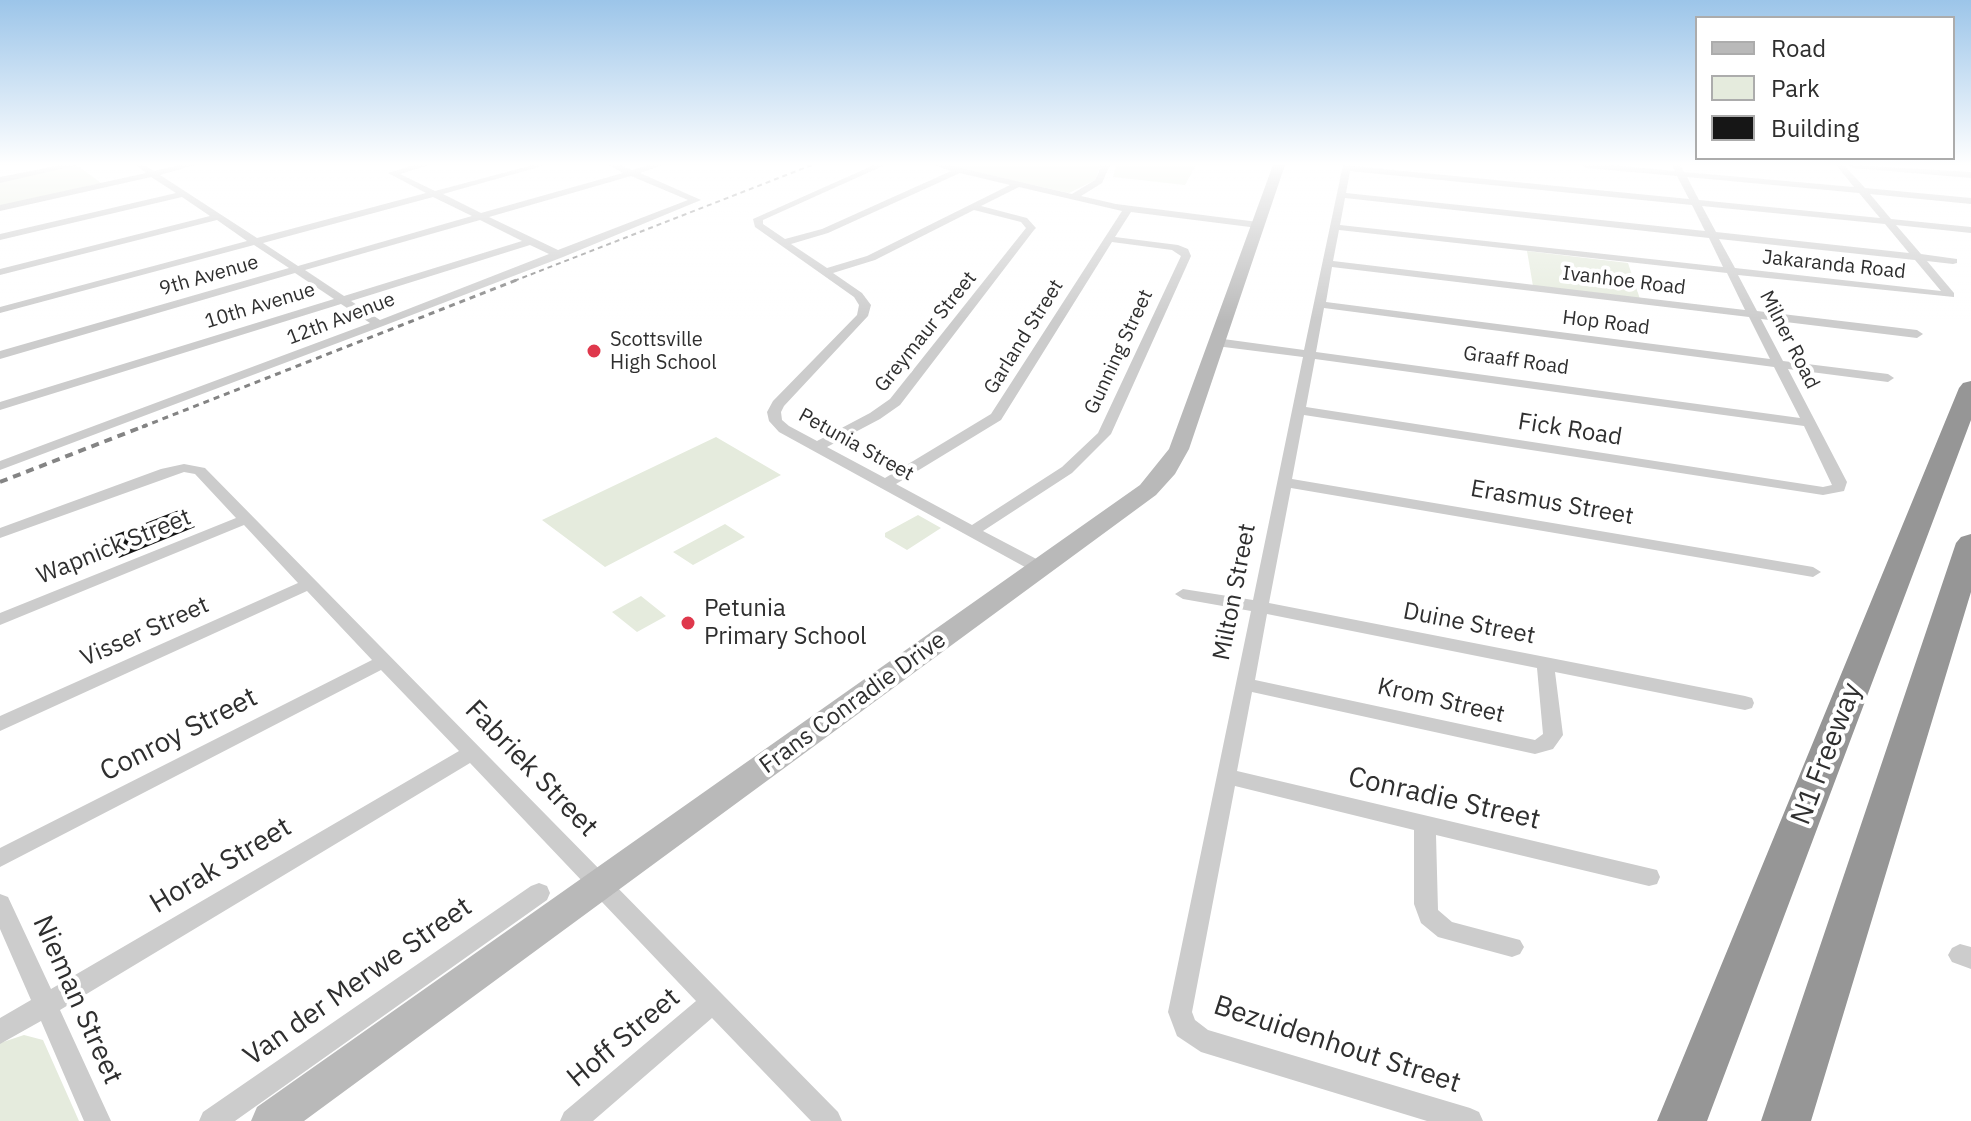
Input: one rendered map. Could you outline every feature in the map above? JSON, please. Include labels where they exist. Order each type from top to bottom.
[{"type":"highway","name":"N1 Freeway","points":[[1682,1121],[1971,388]]},
{"type":"highway","points":[[1786,1121],[1971,543]]},
{"type":"street","points":[[0,237],[84,217]]},
{"type":"street","points":[[0,272],[217,217]]},
{"type":"street","points":[[218,217],[379,324]]},
{"type":"street","points":[[0,310],[348,217]]},
{"type":"street","name":"9th Avenue","points":[[0,355],[476,217]]},
{"type":"street","points":[[484,217],[559,255]]},
{"type":"street","name":"12th Avenue","points":[[0,466],[656,217]]},
{"type":"street","name":"Petunia Street","points":[[760,217],[758,225],[861,298],[864,313],[778,404],[774,412],[776,421],[784,429],[1040,568]]},
{"type":"street","points":[[783,243],[825,231],[855,217]]},
{"type":"street","points":[[825,272],[871,258],[952,217]]},
{"type":"street","name":"Greymaur Street","points":[[817,447],[895,402],[1031,228],[1024,220],[1013,217]]},
{"type":"street","name":"Garland Street","points":[[886,484],[996,417],[1123,217]]},
{"type":"street","points":[[1196,217],[1258,225]]},
{"type":"street","name":"Frans Conradie Drive","points":[[271,1121],[1136,500],[1167,469],[1179,449],[1261,217]]},
{"type":"street","name":"Milton Street","points":[[1186,1028],[1180,1004],[1337,217]]},
{"type":"street","points":[[1548,217],[1953,261]]},
{"type":"street","name":"Milner Road","points":[[1703,217],[1840,482],[1836,490]]},
{"type":"street","points":[[1844,217],[1971,230]]},
{"type":"street","points":[[1885,217],[1920,257]]},
{"type":"street","name":"Jakaranda Road","points":[[1335,227],[1948,296],[1951,293],[1920,257]]},
{"type":"street","name":"Gunning Street","points":[[972,531],[1067,470],[1104,434],[1186,256],[1184,251],[1174,247],[1109,239]]},
{"type":"street","name":"10th Avenue","points":[[0,406],[532,241]]},
{"type":"street","name":"Ivanhoe Road","points":[[1328,263],[1917,334]]},
{"type":"street","name":"Hop Road","points":[[1319,304],[1888,378]]},
{"type":"street","name":"Graaff Road","points":[[1216,342],[1810,423]]},
{"type":"street","name":"Fick Road","points":[[1298,410],[1823,491],[1836,490]]},
{"type":"street","name":"Fabriek Street","points":[[0,533],[166,472],[184,468],[200,471],[829,1121]]},
{"type":"street","name":"Erasmus Street","points":[[1284,482],[1813,572]]},
{"type":"street","name":"Wapnick Street","points":[[0,619],[246,519]]},
{"type":"street","name":"Visser Street","points":[[0,724],[309,584]]},
{"type":"street","name":"Duine Street","points":[[1183,594],[1745,703]]},
{"type":"street","name":"Conroy Street","points":[[0,858],[384,661]]},
{"type":"street","name":"Krom Street","points":[[1244,684],[1535,747],[1546,744],[1553,735],[1545,663]]},
{"type":"street","name":"Horak Street","points":[[0,1032],[473,752]]},
{"type":"street","name":"Conradie Street","points":[[1225,776],[1649,877]]},
{"type":"street","points":[[1425,824],[1425,904],[1429,916],[1446,930],[1512,947]]},
{"type":"street","name":"Van der Merwe Street","points":[[212,1121],[539,893]]},
{"type":"street","name":"Nieman Street","points":[[0,904],[98,1121]]},
{"type":"street","name":"Hoff Street","points":[[573,1121],[714,1001]]},
{"type":"street","name":"Bezuidenhout Street","points":[[1186,1028],[1201,1040],[1470,1121]]},
{"type":"green space","points":[[1527,251],[1628,263],[1640,299],[1533,286]]},
{"type":"green space","points":[[716,437],[781,475],[605,567],[542,520]]},
{"type":"green space","points":[[918,515],[941,528],[907,550],[885,537],[885,533]]},
{"type":"green space","points":[[725,524],[745,537],[693,565],[673,552]]},
{"type":"green space","points":[[641,596],[666,616],[637,632],[612,612]]},
{"type":"green space","points":[[24,1035],[43,1040],[79,1121],[0,1121],[0,1043]]},
{"type":"building","points":[[179,510],[195,527],[119,558],[104,539]]},
{"type":"railway","points":[[514,281],[678,217]]},
{"type":"railway","points":[[142,427],[519,279]]},
{"type":"railway","points":[[0,482],[147,425]]},
{"type":"place","name":"Scottsville High School","points":[[594,351]]},
{"type":"place","name":"Petunia Primary School","points":[[688,623]]}]
